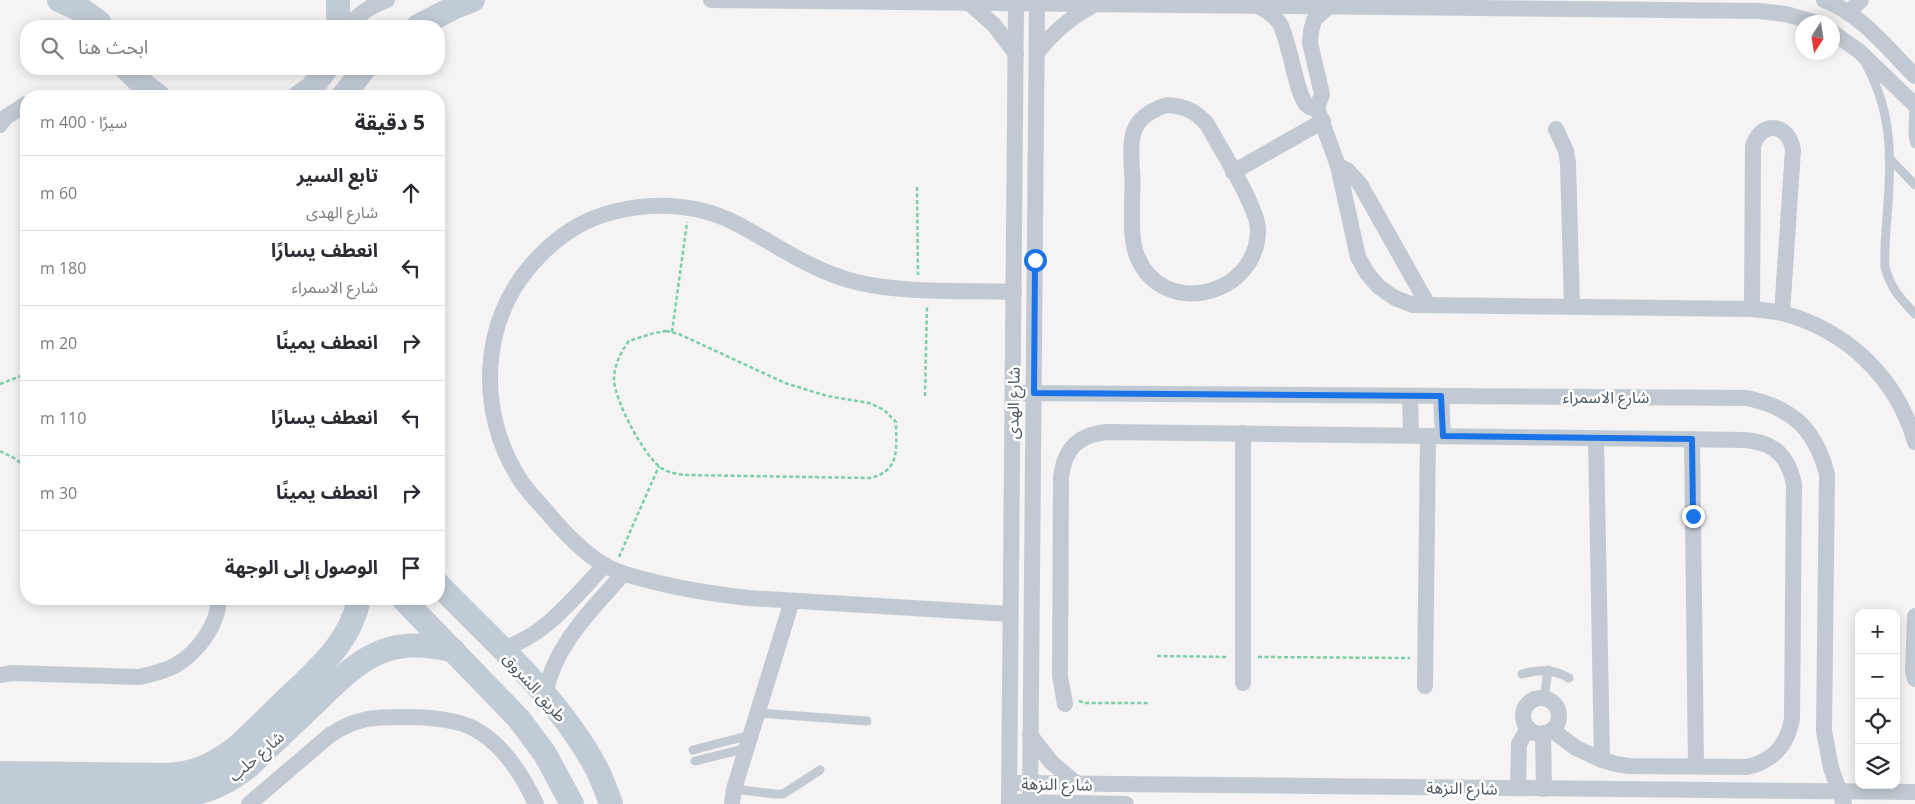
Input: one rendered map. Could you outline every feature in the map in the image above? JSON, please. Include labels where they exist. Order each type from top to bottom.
[{"type":"street","points":[[60,0],[85,12],[100,16]]},
{"type":"street","points":[[338,0],[338,20]]},
{"type":"street","points":[[354,20],[361,12],[372,5],[387,0]]},
{"type":"street","points":[[431,20],[473,0]]},
{"type":"street","points":[[712,0],[967,1],[1328,7],[1633,5],[1759,11],[1795,17]]},
{"type":"street","points":[[1824,0],[1848,13],[1872,33],[1915,76]]},
{"type":"street","points":[[1848,13],[1861,0]]},
{"type":"street","points":[[967,1],[994,25],[1016,54]]},
{"type":"street","name":"شارع الهدى","points":[[1009,803],[1016,3]]},
{"type":"street","name":"شارع الهدى","points":[[1030,803],[1037,3]]},
{"type":"street","points":[[1037,52],[1063,24],[1096,4]]},
{"type":"street","points":[[1260,6],[1271,13],[1280,24],[1286,38],[1303,100],[1320,115]]},
{"type":"street","points":[[1328,7],[1314,20],[1310,43],[1322,94],[1320,115],[1338,166],[1358,257],[1367,273],[1380,287],[1395,298],[1413,305],[1752,309],[1782,313],[1823,328],[1859,352],[1888,384],[1909,422],[1915,442]]},
{"type":"street","points":[[1840,38],[1859,51],[1914,104]]},
{"type":"street","points":[[133,75],[150,90]]},
{"type":"street","points":[[309,90],[322,75]]},
{"type":"street","points":[[348,90],[359,75]]},
{"type":"street","points":[[1167,105],[1182,106],[1197,113],[1207,124],[1233,172],[1254,211],[1258,228],[1256,246],[1250,262],[1240,276],[1226,286],[1210,292],[1184,293],[1159,283],[1146,272],[1137,257],[1132,241],[1133,195],[1130,149],[1132,134],[1140,120],[1152,110],[1167,105]]},
{"type":"street","points":[[0,125],[6,117],[20,108]]},
{"type":"street","points":[[1233,172],[1320,115]]},
{"type":"street","points":[[1752,309],[1753,146],[1756,138],[1762,131],[1770,128],[1779,129],[1787,133],[1792,141],[1793,150],[1782,313]]},
{"type":"street","points":[[1556,129],[1566,151],[1568,163],[1572,307]]},
{"type":"street","points":[[1338,166],[1347,170],[1360,184],[1428,305]]},
{"type":"street","points":[[1010,614],[748,598],[705,593],[614,570],[587,553],[569,537],[519,479],[502,447],[492,412],[489,376],[493,340],[505,305],[523,274],[548,247],[577,225],[611,212],[646,206],[690,207],[711,213],[740,225],[797,259],[826,272],[856,282],[887,287],[1014,292]]},
{"type":"street","name":"شارع الاسمراء","points":[[1013,393],[1747,398],[1766,402],[1784,411],[1800,423],[1813,438],[1822,455],[1827,474],[1824,731],[1828,756],[1842,797]]},
{"type":"street","points":[[1410,396],[1427,436]]},
{"type":"street","points":[[1426,686],[1427,436],[1441,396]]},
{"type":"street","points":[[1064,700],[1060,676],[1062,465],[1074,444],[1096,432],[1692,439],[1760,441],[1773,448],[1784,458],[1791,470],[1794,484],[1792,719],[1786,742],[1778,751],[1759,764],[1747,767],[1629,766],[1602,760],[1576,748],[1548,731]]},
{"type":"street","points":[[1243,433],[1243,683]]},
{"type":"street","points":[[1596,438],[1602,760]]},
{"type":"street","points":[[1692,439],[1696,766]]},
{"type":"street","points":[[501,649],[515,645],[540,631],[614,570]]},
{"type":"street","points":[[546,695],[548,678],[561,649],[614,570]]},
{"type":"street","name":"طريق الشروق","points":[[445,591],[563,715],[594,763],[611,804]]},
{"type":"street","points":[[733,797],[792,601]]},
{"type":"street","points":[[4,670],[139,677],[158,673],[176,665],[192,654],[214,622],[218,605]]},
{"type":"street","name":"شارع حلب","points":[[0,796],[170,797],[191,795],[212,789],[231,780],[248,767],[335,668],[341,643],[352,623],[357,605]]},
{"type":"street","name":"طريق الشروق","points":[[409,605],[519,718],[545,754],[572,804]]},
{"type":"street","points":[[1915,616],[1913,671],[1915,679]]},
{"type":"street","name":"شارع حلب","points":[[0,773],[168,775],[186,773],[204,768],[221,759],[335,668],[362,661],[384,650],[407,645],[431,646],[454,651]]},
{"type":"street","points":[[1544,698],[1553,703],[1558,712],[1557,722],[1548,731],[1535,733],[1528,728],[1523,719],[1524,709],[1530,702],[1544,698]]},
{"type":"street","points":[[249,804],[330,735],[344,726],[359,720],[375,717],[434,718],[458,722],[480,732],[499,747],[515,766],[536,804]]},
{"type":"street","points":[[1518,788],[1519,744],[1528,728]]},
{"type":"street","points":[[1544,789],[1548,731]]},
{"type":"street","points":[[1030,735],[1051,762],[1077,784]]},
{"type":"street","name":"شارع النزهة","points":[[1009,784],[1518,788],[1842,797],[1915,792]]},
{"type":"street","name":"شارع النزهة","points":[[1009,803],[1126,804]]},
{"type":"lane","points":[[1859,51],[1870,71],[1883,107],[1889,137],[1891,160],[1885,267],[1898,296],[1915,314]]},
{"type":"lane","points":[[1914,104],[1913,136],[1915,144]]},
{"type":"lane","points":[[1891,160],[1915,185]]},
{"type":"lane","points":[[1522,674],[1535,670],[1548,670],[1559,672],[1569,678]]},
{"type":"lane","points":[[1544,698],[1548,670]]},
{"type":"lane","points":[[758,713],[867,722]]},
{"type":"lane","points":[[693,750],[749,742]]},
{"type":"lane","points":[[695,761],[749,742]]},
{"type":"lane","points":[[733,797],[783,794],[820,770]]},
{"type":"path","points":[[917,187],[923,289],[925,396]]},
{"type":"path","points":[[672,332],[690,207]]},
{"type":"path","points":[[660,331],[672,332],[768,376],[802,389],[827,396],[869,403],[884,410],[896,422],[897,453],[890,467],[877,476],[870,478],[686,475],[670,472],[659,466],[648,454],[619,404],[614,378],[618,359],[628,342],[660,331]]},
{"type":"path","points":[[0,384],[20,376]]},
{"type":"path","points":[[0,451],[20,463]]},
{"type":"path","points":[[614,570],[659,466]]},
{"type":"path","points":[[1157,656],[1426,658]]},
{"type":"path","points":[[1064,700],[1085,704],[1150,703]]},
{"type":"route","points":[[1035,260],[1034,393],[1441,396],[1443,436],[1692,439],[1693,516]]}]
